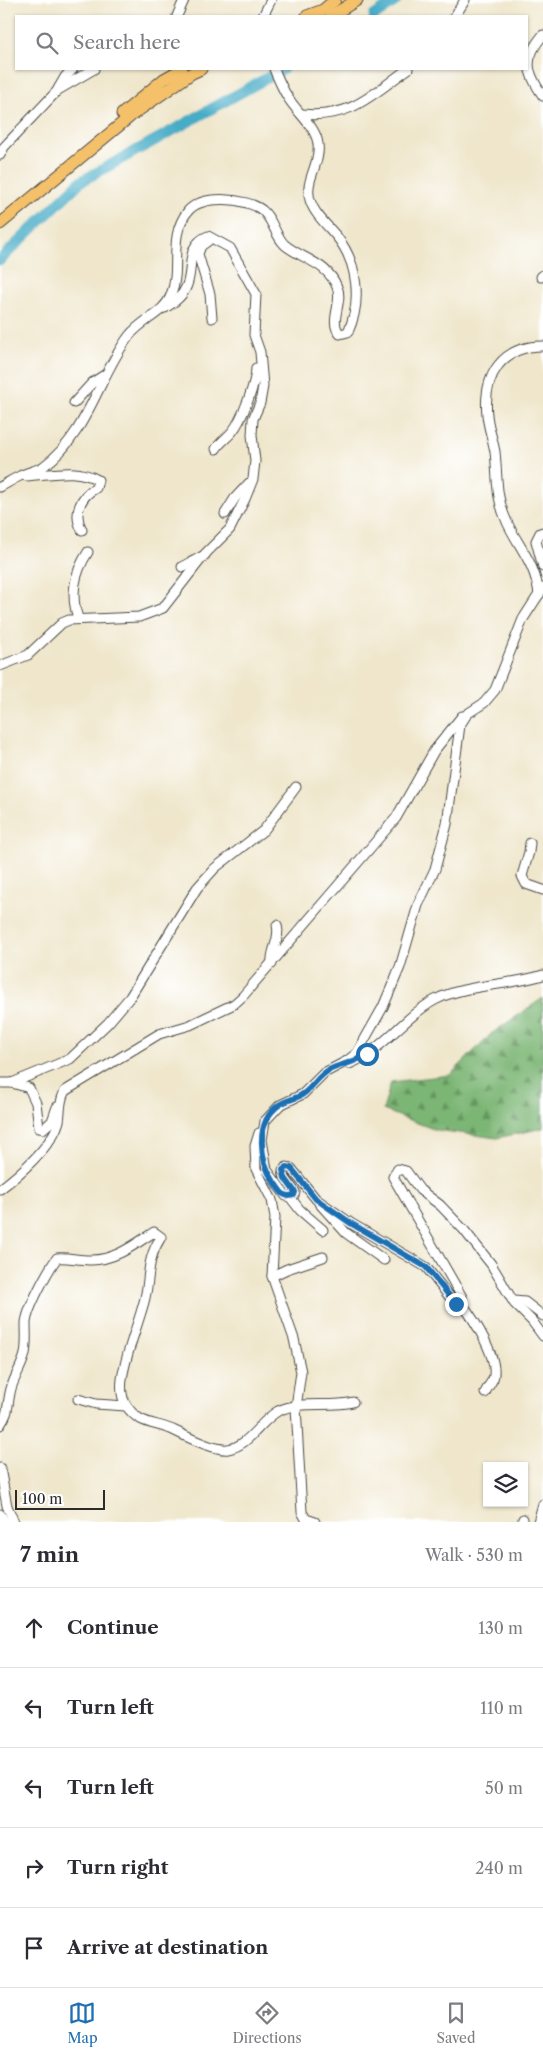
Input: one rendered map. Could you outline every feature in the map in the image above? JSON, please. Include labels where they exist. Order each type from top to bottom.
[{"type":"main road","points":[[310,15],[323,10],[336,0]]},
{"type":"main road","points":[[333,15],[357,0]]},
{"type":"main road","points":[[0,214],[164,79],[180,70]]},
{"type":"main road","points":[[0,224],[132,116],[192,72],[198,70]]},
{"type":"street","points":[[177,15],[184,0]]},
{"type":"street","points":[[264,15],[271,0]]},
{"type":"street","points":[[456,15],[465,0]]},
{"type":"street","points":[[543,35],[534,45],[528,61],[532,77],[543,96]]},
{"type":"street","points":[[0,155],[4,147],[58,90],[65,77],[72,70]]},
{"type":"street","points":[[58,90],[92,70]]},
{"type":"street","points":[[160,312],[172,294],[175,278],[175,246],[180,224],[188,210],[198,203],[216,198],[260,208],[266,213],[286,246],[312,259],[328,273],[336,283],[340,295],[336,324],[337,331],[340,334],[348,332],[355,303],[356,282],[348,255],[310,201],[309,184],[319,152],[318,141],[302,114],[288,98],[274,70]]},
{"type":"street","points":[[302,114],[334,114],[350,109],[407,70]]},
{"type":"street","points":[[0,487],[19,476],[44,466],[70,438],[87,413],[107,374],[135,328],[146,318],[160,312],[177,300],[187,286],[194,246],[208,236],[230,248],[256,294],[254,335],[260,352],[263,386],[252,427],[255,462],[252,479],[239,514],[230,529],[205,554],[163,608],[139,617],[78,618],[62,623],[28,655],[0,666]]},
{"type":"street","points":[[212,318],[210,294],[198,254],[201,246],[208,241],[216,240]]},
{"type":"street","points":[[216,449],[233,431],[255,385],[256,343]]},
{"type":"street","points":[[0,1083],[12,1083],[29,1088],[34,1095],[39,1128],[43,1129],[52,1121],[65,1091],[159,1034],[190,1025],[234,1004],[272,964],[396,818],[434,751],[456,722],[463,715],[484,703],[497,686],[522,619],[541,591],[528,557],[507,522],[496,492],[494,449],[487,407],[493,376],[504,357],[519,349],[543,346]]},
{"type":"street","points":[[74,403],[92,384],[107,374]]},
{"type":"street","points":[[19,476],[73,472],[90,475],[98,480],[96,488],[89,491],[80,505],[77,522],[82,530]]},
{"type":"street","points":[[225,514],[235,498],[252,479]]},
{"type":"street","points":[[543,532],[537,536],[536,545],[543,567]]},
{"type":"street","points":[[78,618],[74,592],[76,575],[88,552]]},
{"type":"street","points":[[182,567],[205,554]]},
{"type":"street","points":[[307,1521],[302,1512],[296,1407],[300,1391],[300,1364],[272,1276],[274,1209],[272,1200],[256,1170],[255,1146],[265,1121],[280,1105],[303,1094],[321,1076],[356,1053],[383,1008],[397,975],[418,905],[435,869],[447,824],[460,726],[470,712]]},
{"type":"street","points":[[12,1083],[70,1059],[108,1023],[130,997],[197,888],[215,868],[264,830],[296,787]]},
{"type":"street","points":[[530,843],[522,876],[526,884],[543,890]]},
{"type":"street","points":[[272,964],[271,956],[279,933],[277,925]]},
{"type":"street","points":[[332,1069],[364,1057],[416,1012],[439,998],[543,974]]},
{"type":"street","points":[[0,1189],[20,1174],[47,1142],[58,1122],[61,1098]]},
{"type":"street","points":[[265,1121],[262,1140],[267,1170],[282,1193],[290,1196],[300,1210],[323,1230]]},
{"type":"street","points":[[290,1196],[294,1195],[295,1192],[283,1174],[283,1170],[287,1167],[291,1168],[323,1209],[346,1233],[384,1260]]},
{"type":"street","points":[[485,1393],[493,1378],[494,1362],[488,1346],[462,1304],[462,1297],[400,1191],[393,1177],[398,1169],[406,1172],[420,1190],[440,1205],[464,1230],[491,1264],[514,1300],[543,1336]]},
{"type":"street","points":[[316,1199],[352,1224],[426,1267],[456,1304],[462,1304]]},
{"type":"street","points":[[0,1425],[9,1410],[10,1393],[24,1355],[29,1309],[47,1271],[57,1258],[90,1260],[106,1258],[123,1252],[154,1232],[161,1237],[149,1260],[145,1300],[122,1380],[123,1398],[126,1406],[154,1426],[171,1429],[194,1440],[225,1450],[242,1444],[265,1420],[279,1411],[296,1407],[353,1402]]},
{"type":"street","points":[[272,1276],[287,1268],[323,1257]]},
{"type":"street","points":[[514,1300],[525,1302],[543,1316]]},
{"type":"street","points":[[78,1399],[96,1404],[126,1406]]},
{"type":"street","points":[[0,1468],[7,1506],[14,1522]]},
{"type":"street","points":[[538,1522],[543,1504]]},
{"type":"street","points":[[0,1514],[5,1522]]},
{"type":"green space","points":[[543,998],[543,1128],[497,1138],[436,1130],[383,1110],[391,1082],[450,1075],[491,1034]]},
{"type":"waterway","points":[[375,15],[397,0]]},
{"type":"waterway","points":[[0,260],[80,182],[281,70]]},
{"type":"route","points":[[367,1054],[353,1063],[324,1073],[306,1092],[280,1105],[270,1114],[265,1121],[262,1140],[267,1170],[282,1193],[290,1196],[294,1195],[295,1192],[285,1178],[283,1170],[287,1167],[291,1168],[309,1193],[316,1199],[352,1224],[426,1267],[456,1304]]}]
